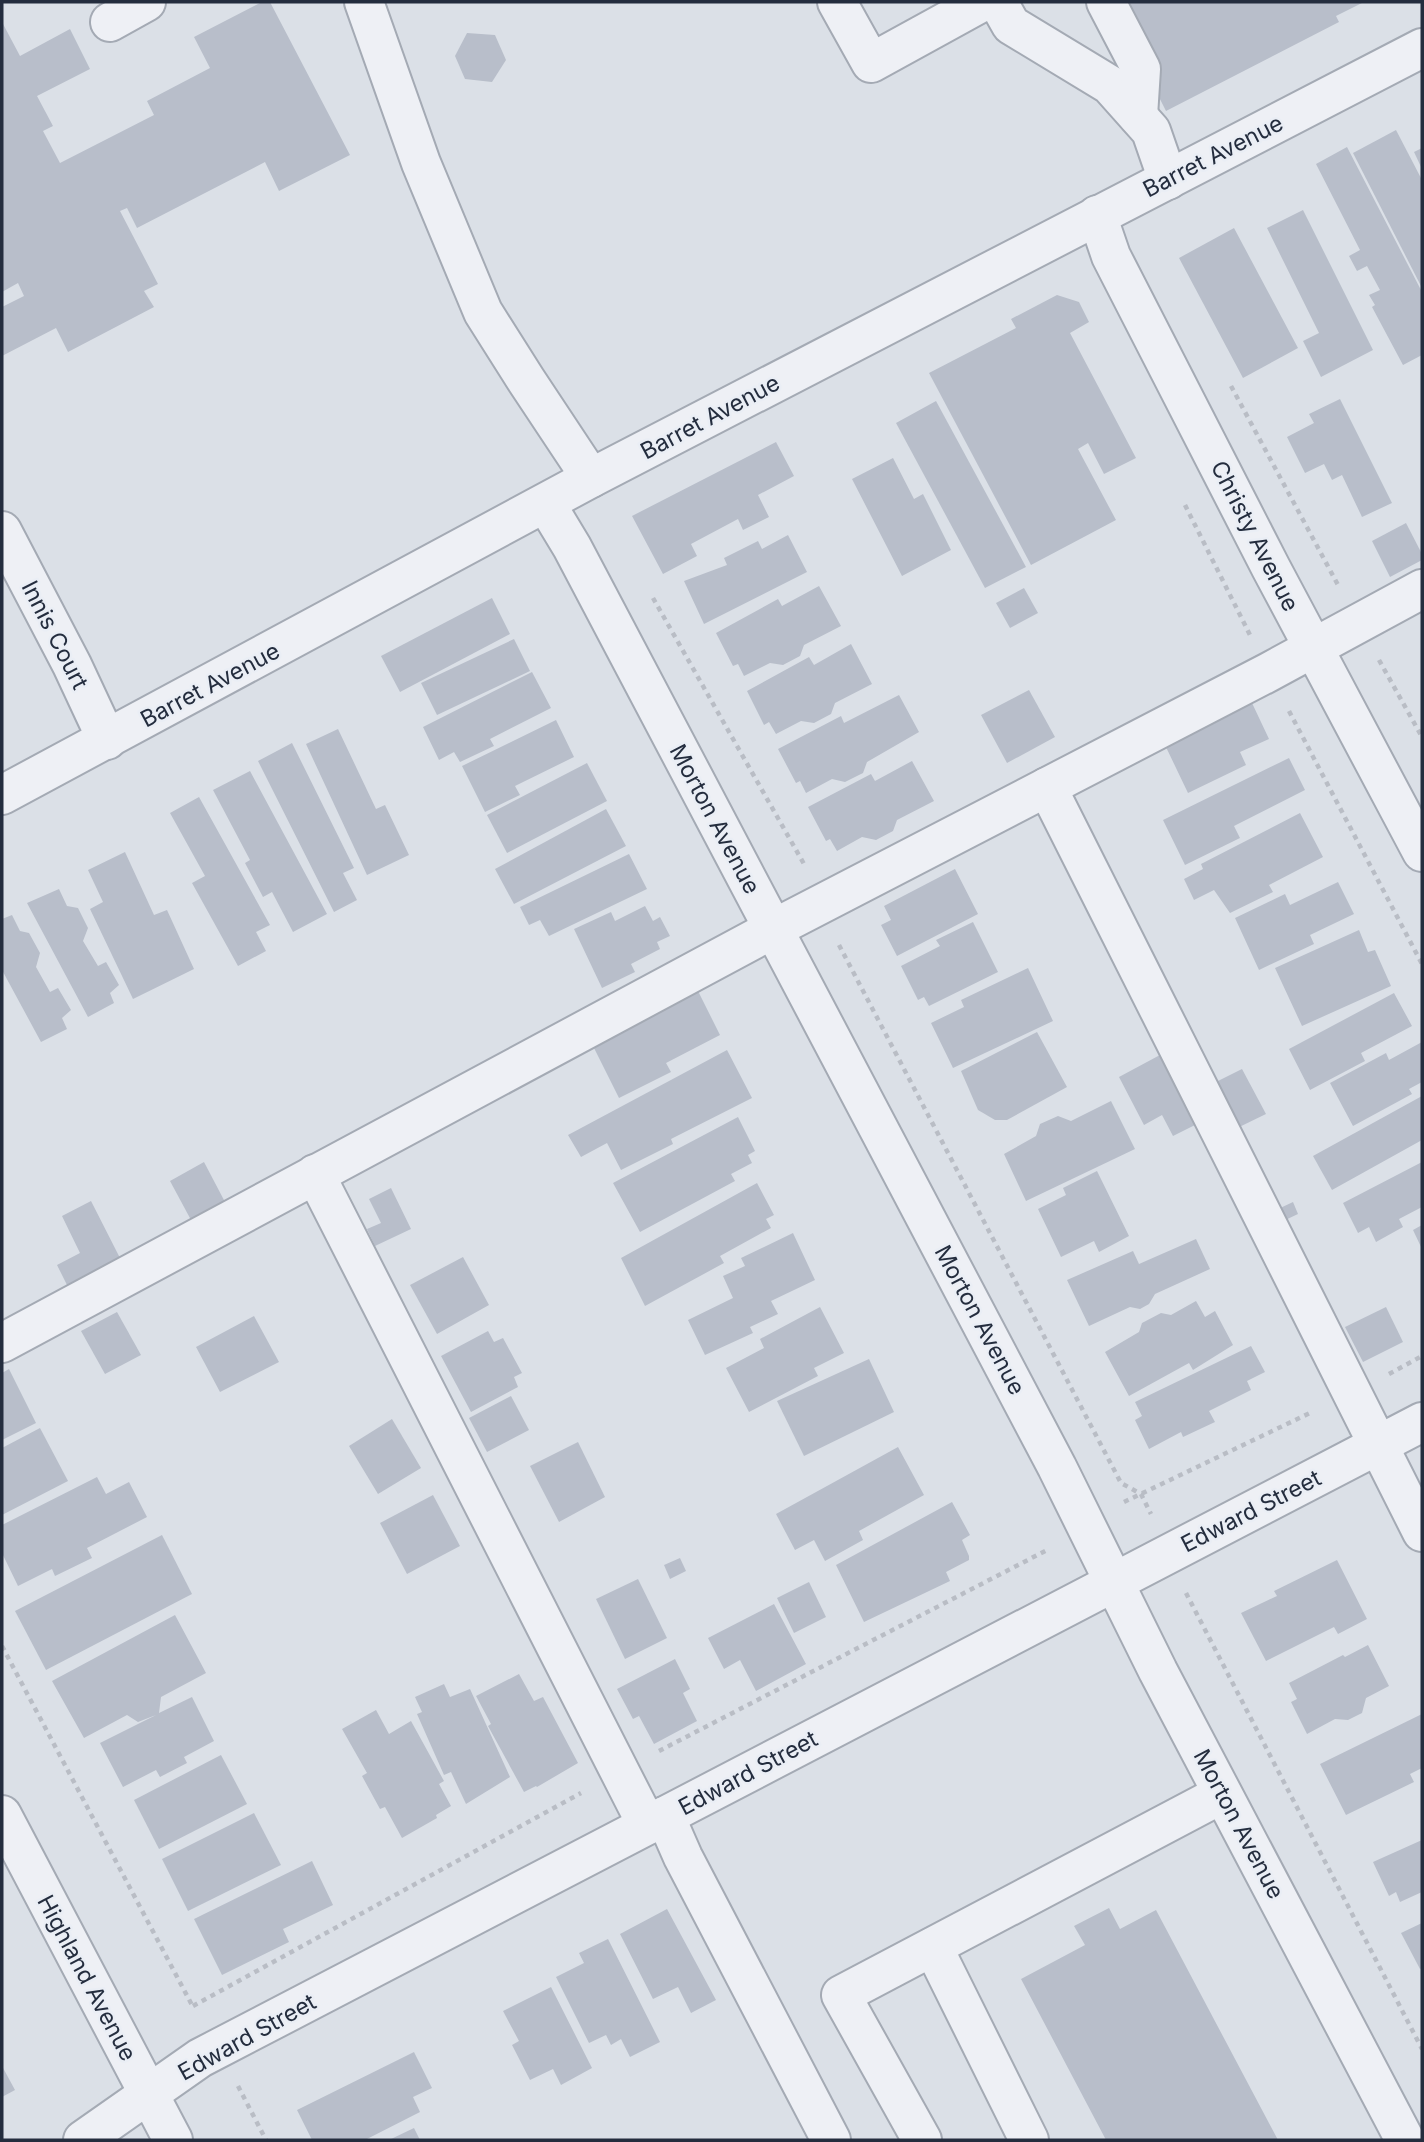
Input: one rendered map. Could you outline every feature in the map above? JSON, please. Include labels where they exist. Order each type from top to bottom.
[{"type":"street","points":[[110,22],[146,2]]},
{"type":"street","points":[[364,2],[421,163],[483,312],[592,478]]},
{"type":"street","points":[[837,2],[871,64],[982,2]]},
{"type":"street","points":[[998,2],[1011,25],[1110,85],[1151,131],[1168,180]]},
{"type":"street","points":[[1106,2],[1141,69],[1138,116]]},
{"type":"street","name":"Barret Avenue","points":[[2,795],[592,478],[1422,48]]},
{"type":"street","name":"Christy Avenue","points":[[1097,215],[1111,256],[1422,852]]},
{"type":"street","name":"Morton Avenue","points":[[546,504],[572,547],[1058,1466],[1113,1582],[1222,1794],[1405,2140]]},
{"type":"street","name":"Innis Court","points":[[2,531],[72,665],[107,740]]},
{"type":"street","points":[[2,1343],[773,929],[1269,672],[1422,589]]},
{"type":"street","points":[[1047,787],[1422,1532]]},
{"type":"street","points":[[316,1174],[620,1772],[683,1857],[831,2140]]},
{"type":"street","name":"Edward Street","points":[[83,2140],[200,2058],[1422,1422]]},
{"type":"street","points":[[922,2140],[841,1995],[1222,1794]]},
{"type":"street","name":"Highland Avenue","points":[[2,1815],[173,2140]]},
{"type":"street","points":[[933,1947],[1028,2140]]},
{"type":"path","points":[[1230,384],[1422,737]]},
{"type":"path","points":[[1182,499],[1422,964]]},
{"type":"path","points":[[650,593],[825,902],[830,928],[1121,1483],[1141,1494],[1171,1552],[1186,1593],[1422,2049]]},
{"type":"path","points":[[192,2006],[620,1772],[1053,1548],[1084,1522],[1422,1356]]},
{"type":"path","points":[[2,1646],[192,2006],[225,2046],[238,2087],[266,2140]]},
{"type":"building","points":[[262,2],[270,2],[350,155],[279,191],[265,162],[137,228],[127,208],[120,211],[158,284],[144,291],[154,307],[68,352],[56,328],[2,356],[2,307],[24,296],[18,283],[2,292],[2,22],[20,56],[70,29],[90,69],[37,96],[53,126],[43,131],[60,163],[154,115],[147,101],[210,68],[194,37]]},
{"type":"building","points":[[1111,2],[1364,2],[1336,16],[1339,22],[1166,111]]},
{"type":"building","points":[[467,33],[495,35],[506,60],[492,82],[465,79],[455,56]]},
{"type":"building","points":[[1396,130],[1422,180],[1422,288],[1353,153]]},
{"type":"building","points":[[1347,147],[1422,292],[1422,355],[1403,365],[1372,307],[1375,305],[1369,295],[1380,290],[1367,266],[1357,271],[1349,256],[1360,250],[1316,164]]},
{"type":"building","points":[[1422,148],[1422,169],[1414,152]]},
{"type":"building","points":[[1303,210],[1373,350],[1321,377],[1303,341],[1319,333],[1267,228]]},
{"type":"building","points":[[1234,228],[1298,348],[1243,378],[1179,258]]},
{"type":"building","points":[[1057,295],[1079,302],[1089,322],[1070,333],[1136,458],[1104,474],[1088,443],[1078,449],[1116,520],[1031,565],[929,373],[1016,328],[1011,319]]},
{"type":"building","points":[[1340,399],[1392,503],[1362,517],[1342,475],[1332,480],[1324,464],[1305,473],[1287,437],[1314,423],[1309,414]]},
{"type":"building","points":[[936,401],[1026,567],[985,588],[896,423]]},
{"type":"building","points":[[776,442],[794,476],[758,495],[769,517],[743,530],[738,519],[691,544],[697,556],[663,574],[632,516]]},
{"type":"building","points":[[893,458],[914,499],[923,494],[951,550],[902,576],[852,479]]},
{"type":"building","points":[[1406,523],[1422,554],[1422,560],[1390,577],[1372,541]]},
{"type":"building","points":[[788,535],[807,572],[704,624],[684,581],[727,565],[724,558],[758,541],[762,549]]},
{"type":"building","points":[[819,586],[841,626],[804,645],[800,656],[783,665],[770,663],[744,676],[738,664],[733,666],[716,633],[778,599],[782,606]]},
{"type":"building","points":[[1024,588],[1038,613],[1010,628],[996,603]]},
{"type":"building","points":[[492,598],[510,634],[400,692],[381,656]]},
{"type":"building","points":[[514,639],[530,671],[437,715],[421,683]]},
{"type":"building","points":[[851,644],[872,684],[835,703],[831,714],[814,723],[801,721],[776,734],[769,722],[764,725],[747,691],[809,657],[814,665]]},
{"type":"building","points":[[532,672],[551,708],[490,739],[494,746],[460,762],[454,752],[439,760],[423,727]]},
{"type":"building","points":[[1029,690],[1055,737],[1007,763],[981,715]]},
{"type":"building","points":[[899,695],[919,732],[867,762],[863,773],[845,782],[832,779],[806,793],[800,781],[796,783],[778,749],[841,716],[844,723]]},
{"type":"building","points":[[1252,703],[1269,739],[1240,752],[1246,765],[1188,793],[1165,745]]},
{"type":"building","points":[[556,720],[574,757],[515,786],[520,795],[485,812],[462,766]]},
{"type":"building","points":[[338,729],[376,809],[385,805],[409,855],[367,875],[306,744]]},
{"type":"building","points":[[292,743],[354,868],[343,873],[357,900],[334,912],[258,761]]},
{"type":"building","points":[[1289,758],[1305,790],[1234,826],[1240,838],[1185,865],[1163,820]]},
{"type":"building","points":[[912,761],[934,801],[897,820],[893,831],[876,840],[862,837],[837,851],[830,839],[826,841],[808,807],[871,774],[875,781]]},
{"type":"building","points":[[587,763],[607,801],[507,853],[487,815]]},
{"type":"building","points":[[250,771],[327,914],[293,932],[272,892],[263,897],[245,863],[250,860],[213,790]]},
{"type":"building","points":[[199,797],[270,925],[256,932],[266,951],[238,966],[192,883],[205,876],[170,813]]},
{"type":"building","points":[[606,809],[626,846],[514,904],[495,869]]},
{"type":"building","points":[[1300,813],[1323,857],[1269,885],[1273,892],[1230,913],[1214,890],[1194,900],[1184,879],[1203,869],[1201,864]]},
{"type":"building","points":[[125,852],[154,915],[167,910],[194,969],[133,999],[90,909],[103,902],[88,870]]},
{"type":"building","points":[[629,854],[647,889],[549,936],[540,920],[529,925],[520,907]]},
{"type":"building","points":[[955,869],[978,914],[897,956],[881,925],[891,920],[884,906]]},
{"type":"building","points":[[1338,882],[1354,914],[1310,935],[1314,944],[1259,970],[1235,918],[1285,894],[1290,905]]},
{"type":"building","points":[[59,889],[67,906],[78,908],[88,928],[83,941],[98,966],[106,962],[119,985],[110,993],[114,1003],[88,1017],[27,903]]},
{"type":"building","points":[[645,906],[653,921],[660,917],[670,936],[657,942],[660,949],[631,964],[635,972],[602,988],[574,929],[611,912],[615,921]]},
{"type":"building","points":[[12,915],[20,931],[29,933],[40,953],[36,967],[50,992],[58,988],[71,1010],[62,1018],[67,1029],[41,1042],[2,970],[2,919]]},
{"type":"building","points":[[973,922],[998,972],[929,1006],[924,997],[918,1000],[901,966],[940,946],[936,940]]},
{"type":"building","points":[[1359,930],[1368,952],[1375,950],[1391,986],[1302,1026],[1275,968]]},
{"type":"building","points":[[1028,968],[1053,1021],[953,1068],[931,1023],[964,1007],[961,1000]]},
{"type":"building","points":[[698,991],[720,1035],[666,1063],[671,1072],[619,1098],[592,1044]]},
{"type":"building","points":[[1394,993],[1412,1026],[1361,1053],[1365,1061],[1310,1090],[1289,1049]]},
{"type":"building","points":[[1037,1032],[1067,1087],[1007,1120],[995,1120],[978,1110],[961,1071]]},
{"type":"building","points":[[1422,1042],[1422,1082],[1409,1089],[1412,1094],[1353,1126],[1330,1083],[1386,1053],[1389,1060]]},
{"type":"building","points":[[727,1050],[752,1098],[671,1139],[673,1144],[621,1170],[607,1143],[581,1157],[568,1135]]},
{"type":"building","points":[[1160,1055],[1197,1124],[1173,1136],[1162,1115],[1144,1125],[1119,1077]]},
{"type":"building","points":[[1242,1069],[1266,1114],[1231,1131],[1208,1086]]},
{"type":"building","points":[[1422,1096],[1422,1140],[1332,1190],[1313,1156]]},
{"type":"building","points":[[1111,1101],[1135,1149],[1026,1201],[1004,1154],[1036,1136],[1040,1124],[1058,1116],[1071,1121]]},
{"type":"building","points":[[738,1117],[755,1151],[748,1155],[752,1163],[731,1174],[735,1181],[640,1232],[613,1183]]},
{"type":"building","points":[[204,1162],[225,1202],[191,1220],[170,1181]]},
{"type":"building","points":[[1422,1162],[1422,1207],[1399,1219],[1403,1227],[1376,1242],[1369,1227],[1358,1233],[1343,1203]]},
{"type":"building","points":[[1097,1171],[1129,1236],[1099,1252],[1094,1241],[1061,1257],[1038,1209],[1066,1195],[1063,1188]]},
{"type":"building","points":[[757,1183],[774,1215],[766,1219],[771,1228],[720,1256],[724,1263],[645,1306],[621,1258]]},
{"type":"building","points":[[391,1188],[411,1229],[375,1246],[367,1229],[381,1223],[369,1199]]},
{"type":"building","points":[[91,1201],[121,1260],[68,1287],[57,1265],[80,1253],[62,1216]]},
{"type":"building","points":[[1293,1202],[1298,1214],[1281,1222],[1276,1210]]},
{"type":"building","points":[[1422,1225],[1422,1249],[1413,1230]]},
{"type":"building","points":[[793,1233],[815,1280],[771,1301],[778,1314],[750,1327],[753,1333],[705,1355],[688,1320],[733,1298],[723,1276],[745,1266],[741,1258]]},
{"type":"building","points":[[1196,1239],[1210,1269],[1155,1294],[1149,1304],[1140,1309],[1130,1307],[1089,1326],[1067,1280],[1133,1251],[1139,1264]]},
{"type":"building","points":[[463,1257],[489,1305],[437,1334],[410,1285]]},
{"type":"building","points":[[1196,1301],[1205,1317],[1215,1311],[1233,1345],[1193,1370],[1189,1363],[1129,1396],[1105,1352],[1139,1332],[1142,1323],[1161,1313],[1171,1315]]},
{"type":"building","points":[[820,1307],[844,1353],[814,1368],[818,1376],[749,1412],[726,1368],[764,1348],[760,1339]]},
{"type":"building","points":[[1386,1307],[1403,1342],[1363,1362],[1345,1327]]},
{"type":"building","points":[[117,1312],[141,1355],[105,1374],[81,1331]]},
{"type":"building","points":[[254,1316],[279,1362],[220,1392],[196,1347]]},
{"type":"building","points":[[488,1331],[494,1342],[503,1338],[522,1373],[514,1377],[518,1387],[471,1412],[441,1356]]},
{"type":"building","points":[[1251,1346],[1265,1372],[1247,1381],[1251,1390],[1209,1411],[1215,1422],[1183,1437],[1181,1432],[1149,1449],[1135,1420],[1142,1416],[1135,1402]]},
{"type":"building","points":[[869,1359],[894,1412],[804,1456],[777,1401]]},
{"type":"building","points":[[9,1369],[36,1423],[2,1440],[2,1373]]},
{"type":"building","points":[[511,1396],[529,1430],[487,1452],[469,1418]]},
{"type":"building","points":[[392,1419],[421,1468],[378,1494],[349,1446]]},
{"type":"building","points":[[40,1428],[68,1481],[2,1515],[2,1448]]},
{"type":"building","points":[[578,1442],[605,1497],[559,1522],[530,1466]]},
{"type":"building","points":[[898,1447],[924,1495],[859,1531],[863,1540],[825,1561],[814,1540],[795,1550],[776,1514]]},
{"type":"building","points":[[97,1477],[106,1494],[129,1482],[147,1517],[87,1548],[92,1558],[55,1576],[52,1569],[18,1586],[2,1553],[2,1525]]},
{"type":"building","points":[[433,1495],[460,1546],[407,1574],[380,1523]]},
{"type":"building","points":[[952,1502],[970,1535],[962,1540],[969,1560],[946,1572],[950,1581],[864,1622],[836,1565]]},
{"type":"building","points":[[162,1535],[192,1594],[46,1670],[15,1611]]},
{"type":"building","points":[[680,1558],[686,1571],[670,1579],[664,1565]]},
{"type":"building","points":[[1337,1560],[1367,1619],[1338,1634],[1334,1627],[1266,1661],[1241,1613],[1277,1596],[1274,1591]]},
{"type":"building","points":[[638,1579],[667,1638],[625,1659],[596,1599]]},
{"type":"building","points":[[809,1582],[826,1617],[794,1633],[777,1598]]},
{"type":"building","points":[[774,1604],[806,1664],[756,1691],[740,1660],[724,1669],[708,1638]]},
{"type":"building","points":[[175,1615],[206,1673],[161,1697],[159,1713],[192,1697],[214,1741],[184,1757],[187,1763],[160,1777],[156,1770],[123,1787],[100,1743],[156,1715],[138,1722],[127,1715],[84,1738],[52,1681]]},
{"type":"building","points":[[1368,1645],[1389,1686],[1366,1698],[1362,1713],[1348,1720],[1335,1719],[1307,1734],[1291,1702],[1297,1699],[1289,1683]]},
{"type":"building","points":[[675,1659],[690,1689],[683,1693],[697,1721],[654,1744],[639,1716],[633,1719],[617,1689]]},
{"type":"building","points":[[519,1674],[534,1701],[543,1697],[578,1763],[524,1792],[488,1726],[491,1724],[476,1696]]},
{"type":"building","points":[[444,1684],[450,1697],[470,1689],[510,1777],[466,1804],[451,1772],[444,1775],[417,1714],[422,1712],[415,1697]]},
{"type":"building","points":[[376,1710],[389,1734],[411,1721],[444,1781],[439,1784],[451,1806],[436,1815],[437,1818],[402,1838],[385,1807],[380,1809],[362,1776],[367,1773],[342,1729]]},
{"type":"building","points":[[1422,1714],[1422,1768],[1410,1774],[1414,1782],[1346,1815],[1320,1764]]},
{"type":"building","points":[[221,1755],[247,1804],[159,1849],[134,1800]]},
{"type":"building","points":[[254,1813],[281,1865],[188,1911],[162,1859]]},
{"type":"building","points":[[1422,1840],[1422,1892],[1400,1902],[1396,1892],[1389,1896],[1373,1862]]},
{"type":"building","points":[[312,1861],[333,1905],[283,1929],[289,1942],[222,1975],[194,1919]]},
{"type":"building","points":[[1109,1908],[1120,1929],[1156,1910],[1278,2140],[1106,2140],[1021,1979],[1085,1945],[1074,1926]]},
{"type":"building","points":[[667,1909],[716,2000],[691,2013],[678,1987],[653,1999],[620,1934]]},
{"type":"building","points":[[1422,1923],[1422,1968],[1420,1969],[1401,1933]]},
{"type":"building","points":[[608,1939],[660,2042],[630,2057],[621,2039],[611,2045],[606,2035],[589,2043],[556,1977],[584,1963],[579,1953]]},
{"type":"building","points":[[551,1987],[592,2068],[561,2085],[553,2069],[530,2080],[512,2045],[519,2041],[503,2011]]},
{"type":"building","points":[[414,2052],[432,2088],[413,2097],[420,2112],[365,2140],[312,2140],[297,2110]]},
{"type":"building","points":[[2,2066],[15,2090],[2,2097]]},
{"type":"building","points":[[414,2128],[420,2140],[389,2140]]}]
